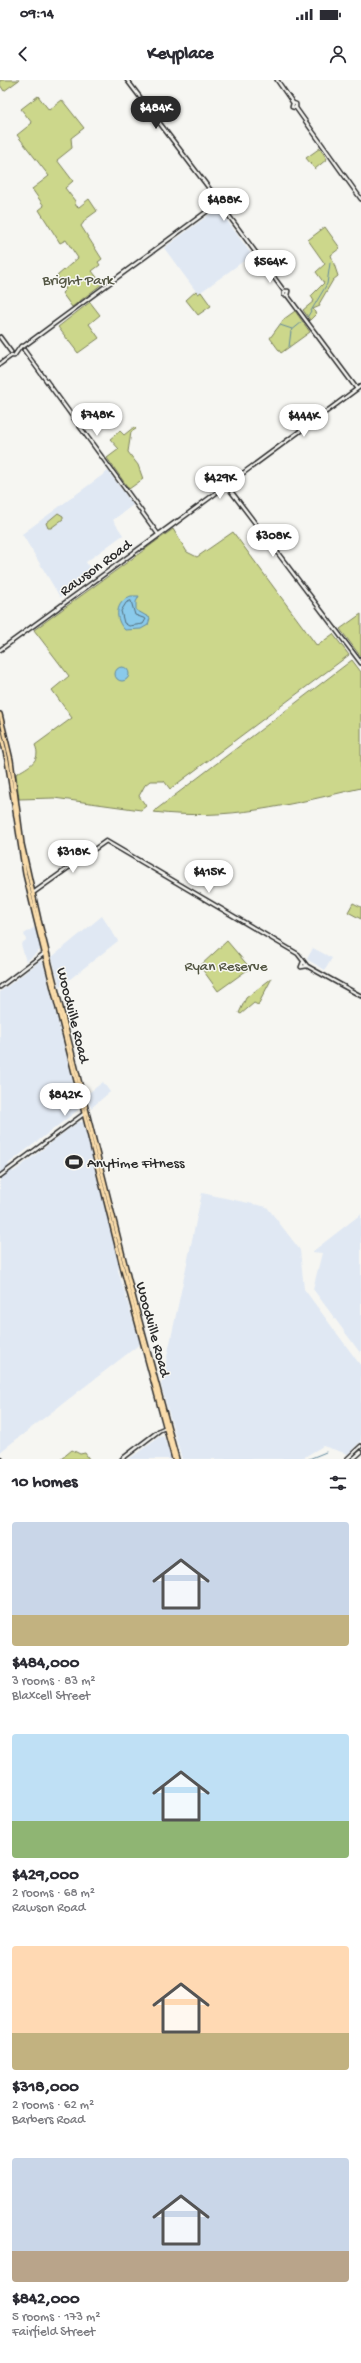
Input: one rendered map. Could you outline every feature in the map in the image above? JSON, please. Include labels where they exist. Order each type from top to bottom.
[{"type":"main road","name":"Woodville Road","points":[[0,714],[11,760],[13,795]]},
{"type":"main road","name":"Woodville Road","points":[[0,731],[7,760],[25,874],[46,952]]},
{"type":"main road","name":"Woodville Road","points":[[15,807],[46,952],[85,1112],[174,1459]]},
{"type":"main road","name":"Woodville Road","points":[[166,1428],[177,1459]]},
{"type":"street","points":[[127,80],[217,202],[221,205]]},
{"type":"street","points":[[277,80],[293,103],[296,104],[296,108],[361,199]]},
{"type":"street","points":[[0,364],[217,202],[221,201],[221,205],[284,291],[288,291],[287,295],[357,389]]},
{"type":"street","points":[[0,337],[12,354]]},
{"type":"street","points":[[23,348],[158,534]]},
{"type":"street","name":"Rawson Road","points":[[0,650],[158,534],[227,486],[361,386]]},
{"type":"street","points":[[227,486],[361,663]]},
{"type":"street","name":"Rawson Road","points":[[142,547],[151,542],[177,521]]},
{"type":"street","points":[[151,542],[158,534],[171,527]]},
{"type":"street","points":[[33,893],[106,841],[298,954],[307,966],[361,996]]},
{"type":"street","points":[[0,987],[46,952]]},
{"type":"street","points":[[303,962],[301,967],[307,966]]},
{"type":"street","points":[[0,1176],[85,1112]]},
{"type":"street","points":[[122,1459],[166,1428]]},
{"type":"street","points":[[347,1459],[361,1446]]},
{"type":"street","points":[[353,1458],[361,1452]]},
{"type":"shaded area","points":[[218,208],[252,255],[198,294],[164,248]]},
{"type":"shaded area","points":[[108,471],[133,505],[113,520],[123,535],[86,562],[93,574],[60,597],[22,534]]},
{"type":"shaded area","points":[[102,916],[118,941],[60,987],[52,957]]},
{"type":"shaded area","points":[[35,927],[41,949],[26,962],[21,944],[26,940],[24,934]]},
{"type":"shaded area","points":[[313,948],[332,958],[325,970],[307,959]]},
{"type":"shaded area","points":[[40,961],[43,963],[71,1074],[78,1110],[8,1164],[13,1172],[78,1122],[83,1122],[119,1266],[118,1270],[140,1344],[0,1452],[0,992]]},
{"type":"shaded area","points":[[103,1082],[110,1092],[91,1108],[86,1095]]},
{"type":"shaded area","points":[[202,1193],[267,1207],[300,1250],[304,1289],[361,1366],[361,1441],[348,1454],[323,1446],[301,1459],[182,1459],[161,1385]]},
{"type":"shaded area","points":[[361,1214],[361,1354],[313,1289],[322,1253],[312,1252]]},
{"type":"shaded area","points":[[160,1436],[164,1437],[171,1459],[129,1459]]},
{"type":"green space","points":[[0,80],[19,80],[4,91],[0,85]]},
{"type":"green space","name":"Bright Park","points":[[38,96],[49,110],[62,100],[84,128],[71,138],[72,148],[57,160],[73,181],[65,188],[75,201],[76,206],[79,207],[89,199],[97,211],[86,219],[81,226],[102,259],[98,262],[100,265],[92,271],[102,284],[72,307],[62,293],[66,289],[57,276],[78,258],[66,240],[60,243],[39,210],[44,206],[32,189],[49,176],[17,135],[32,123],[21,109]]},
{"type":"green space","points":[[320,148],[327,159],[315,169],[306,158]]},
{"type":"green space","points":[[325,227],[340,248],[331,255],[338,276],[333,280],[319,304],[320,306],[313,309],[316,314],[310,320],[303,310],[314,301],[311,296],[324,283],[316,272],[325,264],[308,240]]},
{"type":"green space","points":[[196,291],[198,294],[201,292],[211,306],[198,315],[186,300]]},
{"type":"green space","points":[[90,302],[100,315],[89,324],[99,338],[78,353],[58,327]]},
{"type":"green space","points":[[295,311],[310,332],[281,353],[270,338],[284,319]]},
{"type":"green space","points":[[134,427],[136,429],[131,432],[128,452],[138,465],[143,479],[129,489],[107,458],[119,449],[110,439],[120,431],[124,435]]},
{"type":"green space","points":[[58,513],[63,516],[63,519],[51,528],[48,528],[46,523]]},
{"type":"green space","points":[[173,529],[187,552],[197,557],[233,532],[317,646],[333,634],[349,655],[170,789],[164,781],[150,781],[145,785],[139,796],[146,806],[141,810],[54,798],[19,799],[16,774],[30,766],[35,759],[37,751],[35,745],[72,718],[52,690],[69,676],[34,630]]},
{"type":"green space","points":[[361,614],[361,657],[340,629]]},
{"type":"green space","points":[[352,660],[361,672],[361,788],[258,810],[233,813],[181,814],[153,812]]},
{"type":"green space","points":[[353,903],[361,907],[361,919],[348,912]]},
{"type":"green space","name":"Ryan Reserve","points":[[227,941],[250,968],[218,991],[200,966]]},
{"type":"green space","points":[[272,978],[258,1005],[254,1003],[241,1014],[239,1013],[246,998]]},
{"type":"green space","points":[[72,1450],[80,1454],[85,1453],[89,1459],[61,1459]]},
{"type":"water","points":[[131,596],[139,596],[136,602],[136,610],[150,618],[148,625],[141,629],[125,630],[119,621],[118,611],[122,602]]},
{"type":"water","points":[[119,667],[125,667],[129,671],[129,677],[125,681],[119,681],[115,677],[115,671]]},
{"type":"waterway","points":[[308,316],[327,284],[330,263]]},
{"type":"waterway","points":[[289,347],[291,331],[302,322]]},
{"type":"waterway","points":[[280,325],[292,329]]},
{"type":"waterway","points":[[309,1459],[326,1452]]},
{"type":"place","name":"Anytime Fitness","points":[[74,1162]]}]
